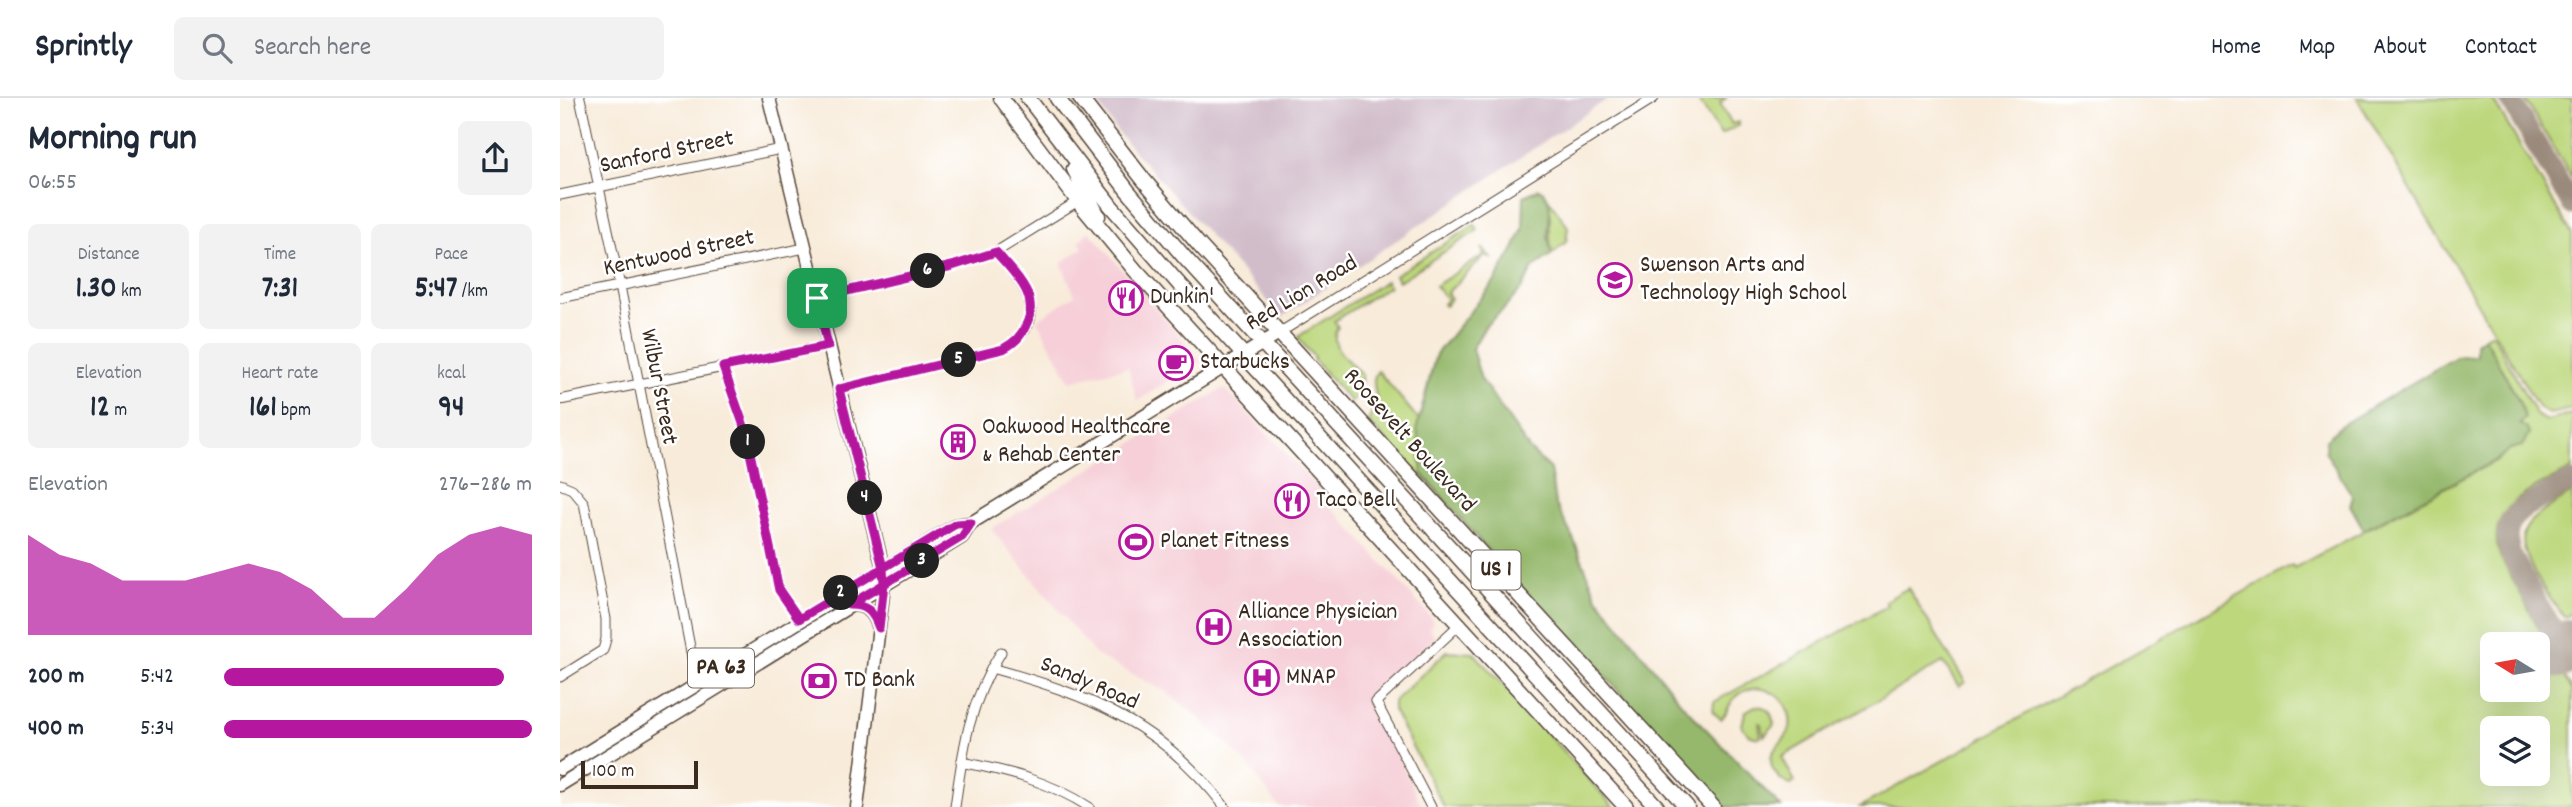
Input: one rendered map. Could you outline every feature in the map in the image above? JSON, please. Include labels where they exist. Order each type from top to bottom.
[{"type":"highway","name":"US 1","points":[[1001,98],[1111,241],[1626,807]]},
{"type":"highway","name":"US 1","points":[[1028,98],[1144,245],[1657,807]]},
{"type":"highway","name":"Roosevelt Boulevard","points":[[1056,98],[1156,225],[1687,807]]},
{"type":"highway","name":"Roosevelt Boulevard","points":[[1080,98],[1143,179],[1279,333],[1713,807]]},
{"type":"highway","points":[[1075,123],[1143,179]]},
{"type":"highway","points":[[1057,137],[1111,241]]},
{"type":"highway","points":[[1425,493],[1468,567]]},
{"type":"highway","points":[[1630,744],[1695,788]]},
{"type":"main road","points":[[769,98],[883,568],[884,584],[857,807]]},
{"type":"main road","name":"Red Lion Road","points":[[560,785],[962,537],[971,523],[1279,333]]},
{"type":"main road","name":"Red Lion Road","points":[[560,769],[956,524],[971,523]]},
{"type":"main road","points":[[849,605],[866,607],[875,617],[879,628]]},
{"type":"street","name":"Wilbur Street","points":[[580,98],[620,286],[697,683]]},
{"type":"street","name":"Red Lion Road","points":[[1279,333],[1654,98]]},
{"type":"street","name":"Sanford Street","points":[[560,195],[781,149]]},
{"type":"street","points":[[817,298],[952,266],[996,252],[1078,201]]},
{"type":"street","name":"Kentwood Street","points":[[560,298],[805,248]]},
{"type":"street","points":[[839,389],[1003,349],[1014,343],[1032,310],[1025,286],[996,252]]},
{"type":"street","points":[[560,400],[828,346]]},
{"type":"street","points":[[723,367],[745,429],[779,590],[799,619]]},
{"type":"street","points":[[560,484],[572,489],[584,503],[607,619],[607,639],[603,650],[560,677]]},
{"type":"street","points":[[1431,807],[1376,702],[1459,625]]},
{"type":"street","points":[[955,807],[970,718],[991,668],[1002,652]]},
{"type":"street","name":"Sandy Road","points":[[991,668],[1050,684],[1102,705],[1141,727],[1186,764],[1225,807]]},
{"type":"street","points":[[961,762],[1031,778],[1072,796],[1089,807]]},
{"type":"shaded area","points":[[1095,98],[1609,98],[1282,317],[1118,133]]},
{"type":"shaded area","points":[[1089,231],[1201,361],[1137,401],[1128,367],[1070,381],[1037,320],[1075,295],[1061,263],[1083,248],[1079,241]]},
{"type":"shaded area","points":[[1225,389],[1322,492],[1323,498],[1432,618],[1433,623],[1429,629],[1436,636],[1368,699],[1422,807],[1279,807],[1245,761],[1194,713],[1164,691],[1096,655],[991,529]]},
{"type":"green space","points":[[1697,98],[1726,98],[1720,103],[1732,124],[1738,122],[1739,125],[1721,135]]},
{"type":"green space","points":[[2357,98],[2492,98],[2572,234],[2572,409],[2549,414],[2538,407]]},
{"type":"green space","points":[[2524,98],[2572,98],[2572,179]]},
{"type":"green space","points":[[1539,189],[1548,198],[1548,237],[1552,254],[1532,269],[1522,288],[1486,325],[1472,349],[1481,379],[1530,450],[1550,469],[1555,503],[1573,538],[1597,597],[1682,704],[1781,807],[1723,807],[1507,573],[1422,473],[1417,427],[1436,354],[1495,281],[1523,229],[1524,196]]},
{"type":"green space","points":[[1544,192],[1568,227],[1566,242],[1552,254],[1549,206]]},
{"type":"green space","points":[[1475,225],[1478,230],[1399,281],[1395,275]]},
{"type":"green space","points":[[1482,248],[1491,258],[1484,256],[1447,293],[1451,299],[1445,306],[1443,304],[1447,299],[1435,286],[1484,255]]},
{"type":"green space","points":[[1386,281],[1389,286],[1334,321],[1338,327],[1335,334],[1337,347],[1362,375],[1358,395],[1351,402],[1313,359],[1299,336]]},
{"type":"green space","points":[[2492,333],[2536,415],[2547,421],[2572,414],[2572,469],[2516,500],[2499,524],[2496,538],[2500,556],[2541,632],[2480,632],[2480,702],[2550,702],[2550,649],[2572,690],[2572,807],[1860,807],[2292,565],[2294,568],[2497,460],[2510,449],[2522,445],[2520,403],[2484,337]]},
{"type":"green space","points":[[2484,337],[2520,403],[2525,418],[2520,424],[2529,434],[2522,446],[2510,449],[2497,460],[2364,530],[2350,505],[2353,497],[2325,451],[2326,440],[2340,426],[2456,357],[2476,355],[2476,343]]},
{"type":"green space","points":[[1378,371],[1419,420],[1417,427],[1422,473],[1452,508],[1368,421],[1375,405],[1374,381]]},
{"type":"green space","points":[[2572,493],[2572,613],[2565,617],[2536,576],[2523,539],[2525,530],[2533,520]]},
{"type":"green space","points":[[1908,588],[1965,682],[1959,687],[1943,662],[1782,757],[1795,782],[1791,785],[1778,776],[1771,761],[1773,752],[1790,728],[1787,708],[1774,693],[1755,688],[1745,691],[1731,702],[1721,719],[1713,712],[1714,702],[1887,606],[1885,601]]},
{"type":"green space","points":[[1447,651],[1474,653],[1614,807],[1444,807],[1393,710],[1393,702]]},
{"type":"green space","points":[[1755,706],[1769,711],[1774,725],[1764,736],[1759,723],[1761,737],[1752,736],[1742,726],[1745,712]]},
{"type":"taxiway","points":[[2509,98],[2572,205]]},
{"type":"taxiway","points":[[2571,646],[2547,621],[2510,553],[2507,537],[2510,522],[2520,510],[2572,481]]},
{"type":"runway","points":[[2559,652],[2572,645]]},
{"type":"place","name":"Swenson Arts and Technology High School","points":[[1615,280]]},
{"type":"place","name":"Dunkin'","points":[[1126,298]]},
{"type":"place","name":"Starbucks","points":[[1176,363]]},
{"type":"place","name":"Oakwood Healthcare & Rehab Center","points":[[958,442]]},
{"type":"place","name":"Taco Bell","points":[[1292,501]]},
{"type":"place","name":"Planet Fitness","points":[[1136,542]]},
{"type":"place","name":"Alliance Physician Association","points":[[1214,627]]},
{"type":"place","name":"MNAP","points":[[1262,678]]},
{"type":"place","name":"TD Bank","points":[[819,681]]},
{"type":"route","points":[[817,298],[828,346],[723,367],[745,429],[779,590],[799,619],[883,568],[884,584],[849,605],[866,607],[875,617],[879,628],[884,584],[962,537],[971,523],[956,524],[883,568],[839,389],[1003,349],[1022,335],[1032,310],[1025,286],[996,252],[952,266],[817,298]]}]
